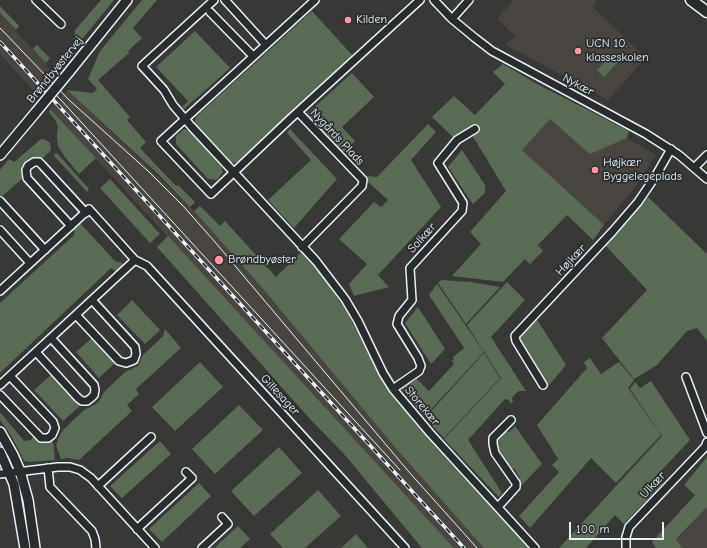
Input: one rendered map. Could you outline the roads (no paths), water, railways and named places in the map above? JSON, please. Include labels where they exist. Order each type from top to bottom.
[{"type":"main road","points":[[691,0],[707,12]]},
{"type":"street","points":[[36,0],[61,24]]},
{"type":"street","name":"Brøndbyøstervej","points":[[0,155],[127,0]]},
{"type":"street","points":[[214,0],[142,66],[164,90],[173,105],[185,120],[302,247]]},
{"type":"street","points":[[225,0],[266,45]]},
{"type":"street","name":"Nygårds Plads","points":[[315,0],[161,141],[210,194],[420,0]]},
{"type":"street","name":"Nykær","points":[[434,0],[452,19],[492,51],[646,134],[671,149],[695,167],[707,179]]},
{"type":"street","points":[[452,19],[469,0]]},
{"type":"street","points":[[210,12],[253,56]]},
{"type":"street","name":"Nygårds Plads","points":[[298,112],[363,180],[362,186],[302,247]]},
{"type":"street","name":"Solkær","points":[[393,389],[419,371],[421,366],[418,358],[397,324],[398,316],[412,300],[410,268],[462,211],[463,203],[438,163],[457,140],[475,128]]},
{"type":"street","name":"Højkær","points":[[543,385],[516,341],[516,336],[638,202],[655,178],[671,149]]},
{"type":"street","points":[[695,167],[707,155]]},
{"type":"street","points":[[1,287],[86,213],[39,162],[34,162],[28,166],[26,174],[27,178],[71,226]]},
{"type":"street","points":[[0,201],[45,250]]},
{"type":"street","name":"Gillesager","points":[[86,213],[89,209],[136,260],[146,266],[405,548]]},
{"type":"street","points":[[0,230],[30,263]]},
{"type":"street","name":"Storekær","points":[[302,247],[316,261],[345,299],[358,321],[383,373],[393,389],[430,433],[535,548]]},
{"type":"street","points":[[0,385],[136,260]]},
{"type":"street","points":[[76,315],[119,361],[126,363],[134,360],[136,354],[135,348],[92,300]]},
{"type":"street","points":[[36,352],[78,398],[82,401],[87,401],[91,398],[94,395],[94,385],[51,338]]},
{"type":"street","points":[[0,395],[41,438],[48,438],[52,435],[55,428],[53,422],[10,376]]},
{"type":"street","points":[[686,377],[707,432]]},
{"type":"street","points":[[498,507],[516,487],[516,483],[495,453],[493,438],[511,420]]},
{"type":"street","points":[[0,432],[20,471],[28,500],[35,548]]},
{"type":"street","points":[[98,486],[151,437]]},
{"type":"street","name":"Ulkær","points":[[626,548],[626,537],[629,528],[705,447],[707,442]]},
{"type":"street","points":[[0,452],[10,472],[25,548]]},
{"type":"street","points":[[48,468],[50,486],[92,532],[95,539],[96,548]]},
{"type":"street","points":[[0,474],[48,468],[76,468],[85,473],[98,486],[155,548]]},
{"type":"street","points":[[137,529],[192,478],[186,472]]},
{"type":"street","points":[[202,548],[228,524],[222,517]]},
{"type":"tram line","points":[[0,28],[68,99],[148,171],[184,207],[409,472],[477,548]]},
{"type":"tram line","points":[[49,87],[400,470]]},
{"type":"railway","points":[[0,42],[464,548]]},
{"type":"place","name":"Kilden","points":[[348,20]]},
{"type":"place","name":"UCN 10. klasseskolen","points":[[578,51]]},
{"type":"place","name":"Højkær Byggelegeplads","points":[[595,170]]},
{"type":"place","name":"Brøndbyøster","points":[[219,260]]}]
